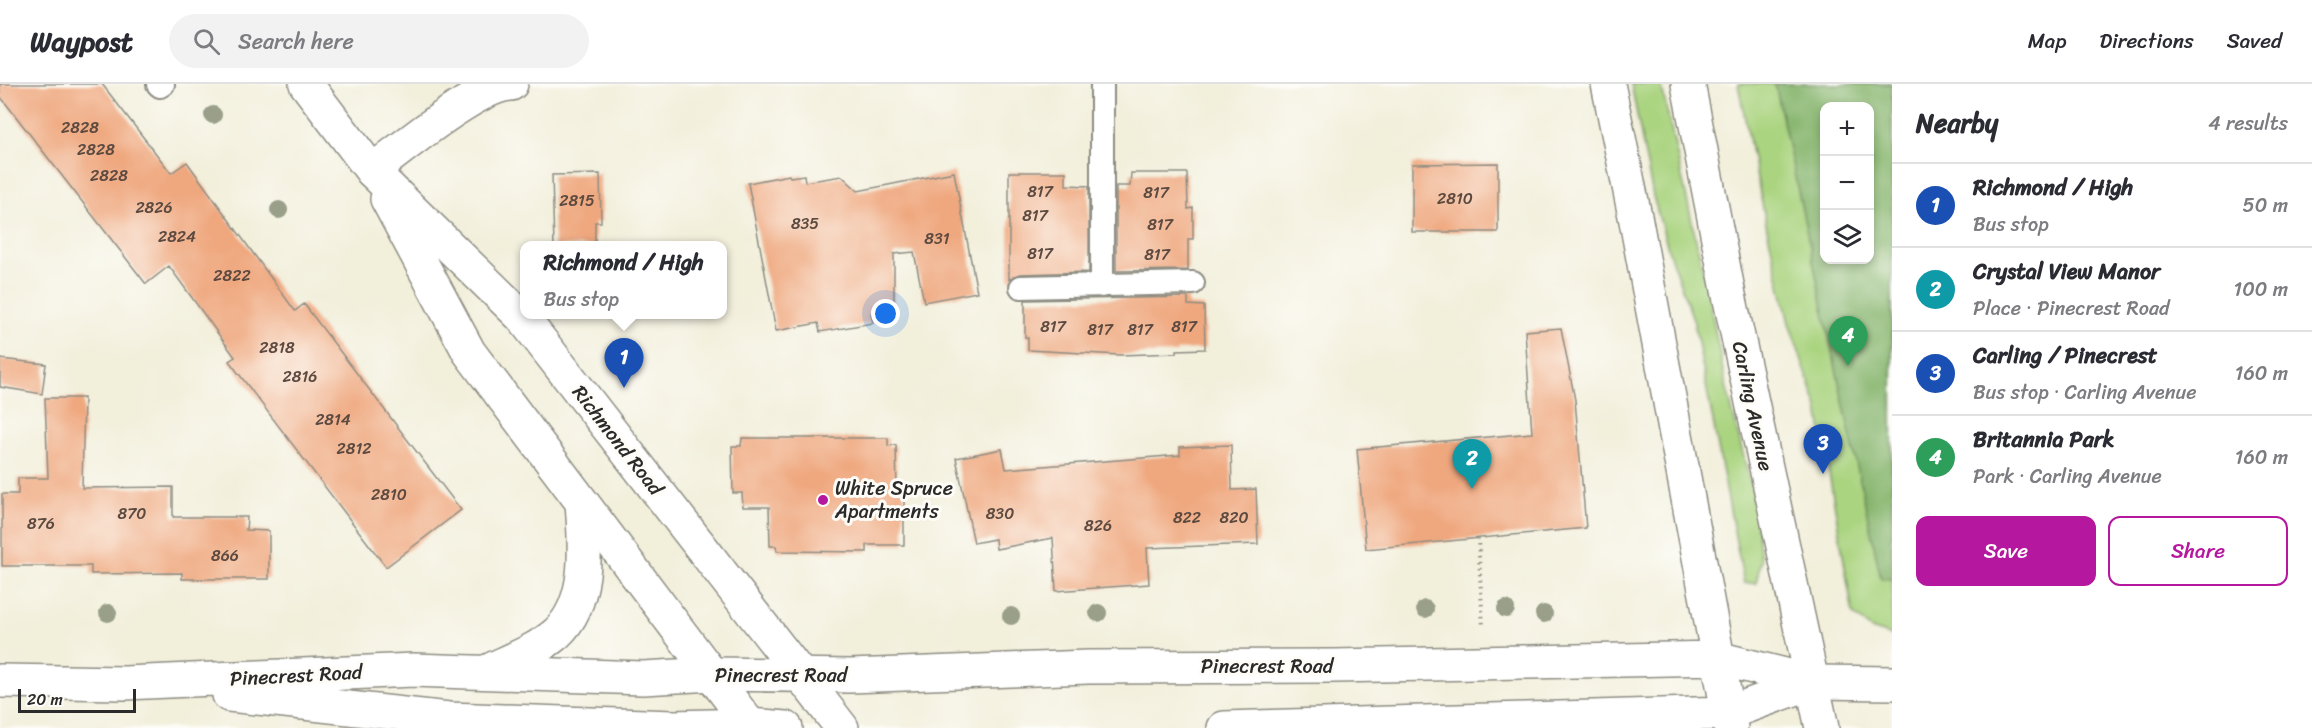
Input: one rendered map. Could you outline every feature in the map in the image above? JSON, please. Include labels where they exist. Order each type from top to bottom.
[{"type":"main road","name":"Richmond Road","points":[[306,84],[372,171],[520,315]]},
{"type":"main road","points":[[372,171],[456,109],[502,84],[511,84]]},
{"type":"main road","points":[[1608,84],[1636,221],[1729,720]]},
{"type":"main road","name":"Carling Avenue","points":[[1688,84],[1729,295],[1822,728]]},
{"type":"main road","name":"Richmond Road","points":[[372,171],[469,352],[751,726]]},
{"type":"main road","name":"Richmond Road","points":[[524,319],[842,728]]},
{"type":"main road","points":[[488,671],[549,639],[571,616],[579,593],[584,564],[582,502]]},
{"type":"main road","name":"Pinecrest Road","points":[[0,681],[125,683],[413,670],[643,678],[712,674],[803,676],[1088,667],[1335,666],[1717,658],[1813,682]]},
{"type":"main road","points":[[1224,728],[1729,720],[1813,682],[1892,683]]},
{"type":"main road","name":"Pinecrest Road","points":[[125,683],[449,719],[673,727],[786,728]]},
{"type":"lane","points":[[158,84],[160,86],[163,84]]},
{"type":"lane","points":[[1102,84],[1102,286]]},
{"type":"lane","points":[[1021,287],[1193,284]]},
{"type":"path","points":[[1478,538],[1484,633]]},
{"type":"green space","points":[[1631,84],[1661,84],[1706,284],[1725,381],[1754,499],[1761,561],[1756,583],[1744,583],[1694,322],[1669,252],[1653,196]]},
{"type":"green space","points":[[1738,84],[1892,84],[1892,636],[1871,629],[1853,614],[1818,408],[1789,323]]},
{"type":"green space","points":[[1775,84],[1892,84],[1892,579],[1881,579]]},
{"type":"building","points":[[0,84],[102,84],[171,173],[187,162],[295,311],[304,304],[461,510],[386,567],[229,361],[235,357],[169,266],[146,284],[0,96]]},
{"type":"building","points":[[1498,163],[1498,232],[1412,232],[1412,164]]},
{"type":"building","points":[[954,172],[977,292],[924,302],[914,252],[894,254],[894,308],[871,313],[873,323],[820,332],[818,323],[776,331],[748,183],[789,175],[790,177],[804,175],[805,182],[842,176],[858,191]]},
{"type":"building","points":[[1009,172],[1066,172],[1066,185],[1089,186],[1089,272],[1021,274],[1009,280]]},
{"type":"building","points":[[1131,173],[1187,173],[1188,209],[1193,208],[1193,239],[1188,239],[1188,270],[1116,271],[1116,186],[1130,186]]},
{"type":"building","points":[[600,174],[601,222],[595,222],[595,241],[554,241],[552,175]]},
{"type":"building","points":[[1188,297],[1188,305],[1204,306],[1205,349],[1177,350],[1177,353],[1120,355],[1028,350],[1028,338],[1025,337],[1025,300]]},
{"type":"building","points":[[1561,328],[1575,400],[1586,528],[1366,549],[1357,449],[1532,433],[1525,331]]},
{"type":"building","points":[[0,359],[46,364],[42,394],[0,387]]},
{"type":"building","points":[[45,398],[84,398],[82,488],[173,487],[173,517],[247,517],[246,530],[269,531],[269,579],[182,579],[182,573],[91,574],[91,566],[2,566],[2,494],[18,494],[18,478],[48,478]]},
{"type":"building","name":"White Spruce Apartments","points":[[742,438],[888,438],[888,446],[896,445],[897,490],[904,489],[904,545],[867,545],[867,552],[777,551],[776,546],[770,546],[769,507],[743,507],[742,493],[733,493],[732,446],[741,446]]},
{"type":"building","points":[[1231,445],[1232,490],[1256,489],[1258,544],[1147,548],[1149,584],[1056,591],[1053,538],[996,549],[995,539],[974,543],[956,458],[1002,449],[1006,469],[1180,455],[1180,447]]},
{"type":"place","name":"Britannia Park","points":[[1848,366]]},
{"type":"place","name":"Richmond / High","points":[[624,388]]},
{"type":"place","name":"Carling / Pinecrest","points":[[1823,474]]},
{"type":"place","name":"Crystal View Manor","points":[[1472,489]]},
{"type":"place","name":"White Spruce Apartments","points":[[823,500]]}]
